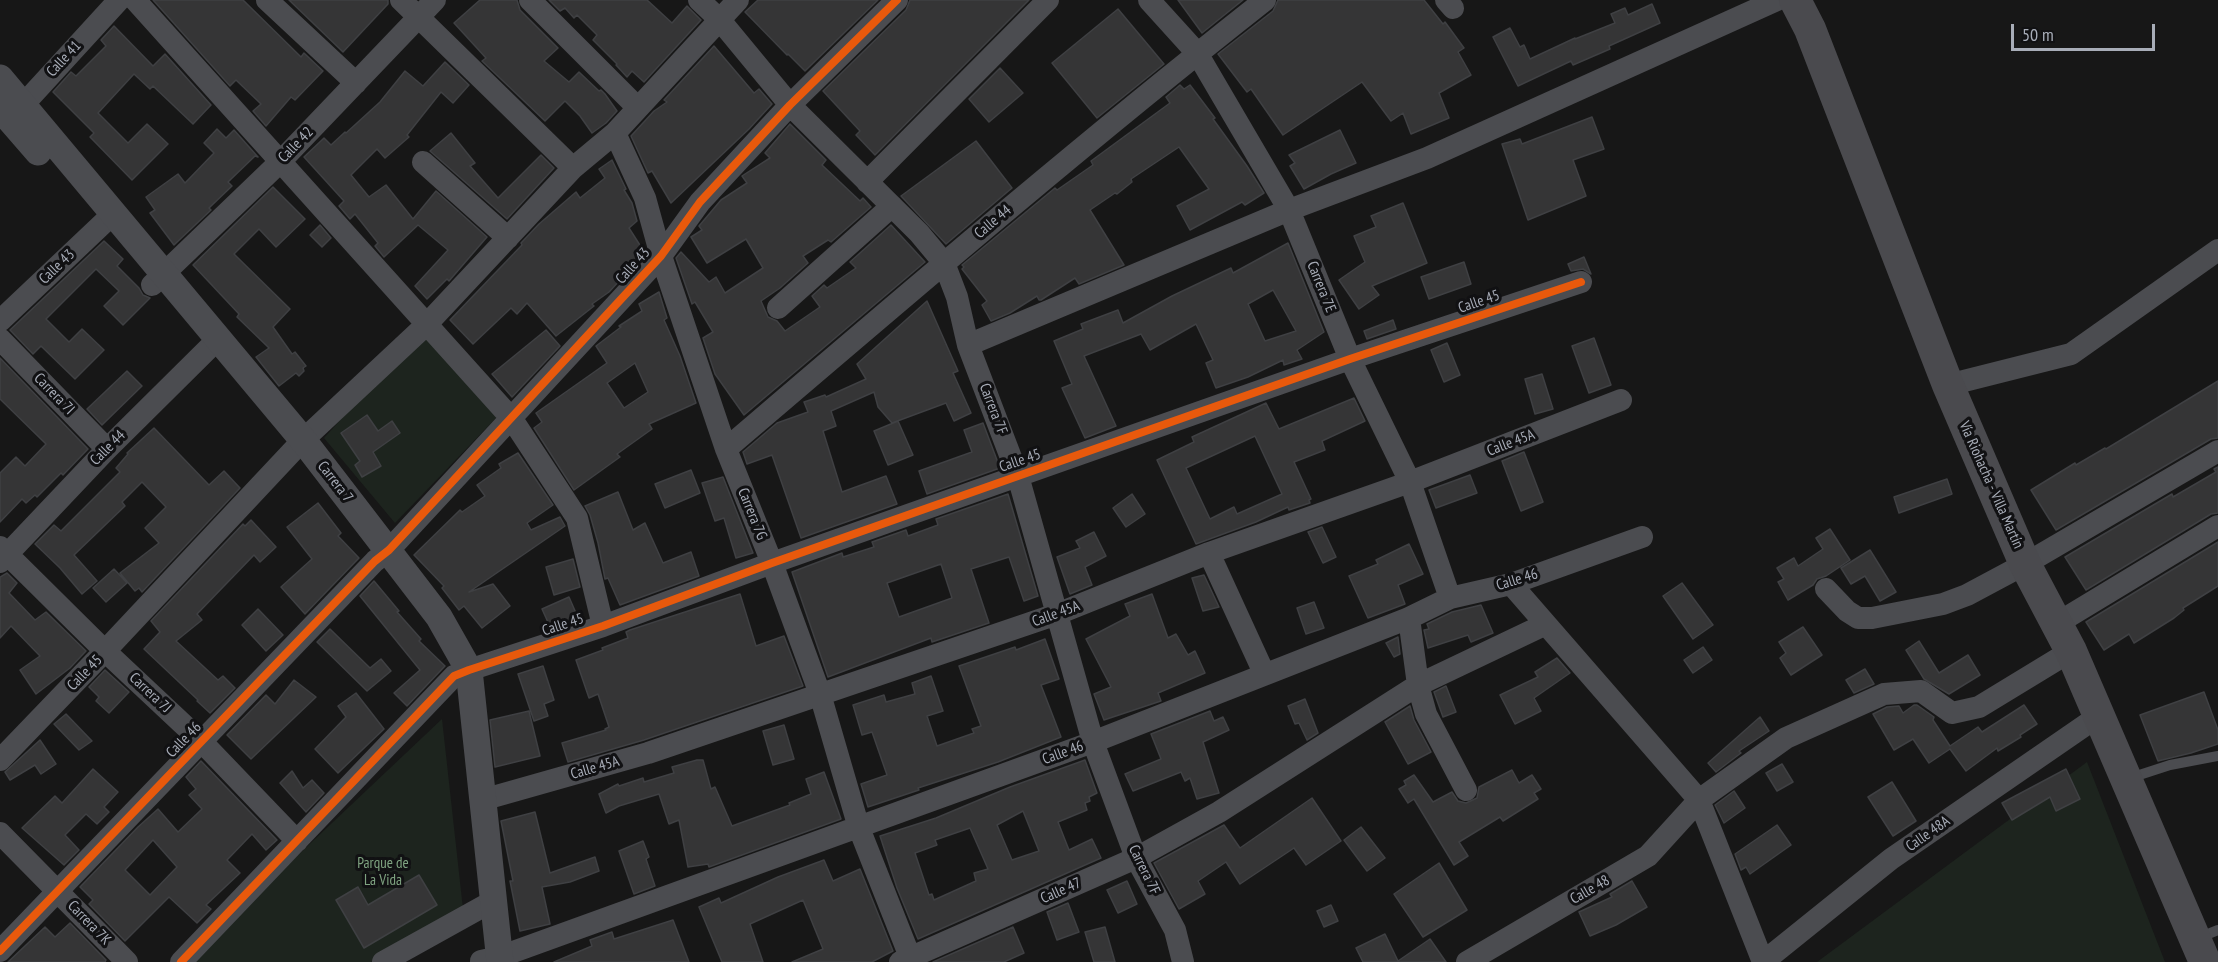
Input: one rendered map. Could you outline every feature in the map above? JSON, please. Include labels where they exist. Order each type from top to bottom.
[{"type":"main road","name":"Vía Riohacha - Villa Martín","points":[[1796,0],[1810,29],[1948,385],[2025,564],[2064,637],[2127,779],[2206,944]]},
{"type":"street","name":"Calle 41","points":[[11,111],[119,0]]},
{"type":"street","points":[[135,0],[512,419],[577,519],[603,626]]},
{"type":"street","points":[[267,0],[356,84]]},
{"type":"street","points":[[401,0],[573,168]]},
{"type":"street","name":"Calle 42","points":[[158,279],[280,162],[435,0]]},
{"type":"street","points":[[530,0],[638,108]]},
{"type":"street","name":"Carrera 7F","points":[[699,0],[719,19],[790,105],[919,233],[944,264],[957,297],[968,345],[1018,476],[1093,742],[1136,858],[1175,930],[1183,962]]},
{"type":"street","points":[[297,446],[427,324],[573,168],[615,133],[738,0]]},
{"type":"street","name":"Calle 43","points":[[382,556],[512,419],[661,256],[700,202],[790,105],[897,0]]},
{"type":"street","points":[[867,182],[1048,0]]},
{"type":"street","name":"Carrera 7E","points":[[1149,0],[1197,53],[1289,210],[1350,359],[1410,482],[1450,598]]},
{"type":"street","name":"Calle 44","points":[[726,449],[1197,53],[1265,0]]},
{"type":"street","points":[[968,345],[1289,210],[1426,158],[1777,0]]},
{"type":"street","name":"Carrera 7","points":[[0,78],[11,111],[107,219],[297,446],[382,556],[424,626],[461,673],[482,800],[485,905]]},
{"type":"street","name":"Carrera 7G","points":[[615,133],[645,198],[661,256],[726,449],[772,563],[820,694],[859,828],[908,961]]},
{"type":"street","points":[[423,162],[508,238]]},
{"type":"street","points":[[778,308],[892,206]]},
{"type":"street","name":"Calle 43","points":[[0,321],[107,219]]},
{"type":"street","points":[[1948,385],[2071,354],[2218,250]]},
{"type":"street","name":"Calle 45","points":[[461,673],[603,626],[772,563],[1350,359],[1581,282]]},
{"type":"street","name":"Carrera 7I","points":[[0,339],[107,449]]},
{"type":"street","name":"Calle 44","points":[[2,554],[213,344]]},
{"type":"street","name":"Calle 45A","points":[[482,800],[648,753],[1057,614],[1209,553],[1410,482],[1621,400]]},
{"type":"street","name":"Calle 45","points":[[0,760],[297,446]]},
{"type":"street","points":[[1826,589],[1847,612],[1858,618],[1872,618],[1943,604],[1967,595],[2025,564],[2218,451]]},
{"type":"street","name":"Calle 48","points":[[1467,962],[1648,856],[1699,800],[1786,738],[1884,694],[1921,691],[1952,713],[1979,707],[2064,637],[2218,526]]},
{"type":"street","name":"Calle 46","points":[[490,961],[1093,742],[1409,618],[1450,598],[1511,584],[1642,537]]},
{"type":"street","points":[[1209,553],[1264,673]]},
{"type":"street","name":"Carrera 7J","points":[[2,554],[202,741],[297,841]]},
{"type":"street","name":"Calle 46","points":[[0,951],[382,556]]},
{"type":"street","points":[[1511,584],[1699,800],[1763,962]]},
{"type":"street","points":[[1409,618],[1418,685],[1426,714],[1466,790]]},
{"type":"street","name":"Calle 47","points":[[908,961],[1136,858],[1219,812],[1418,685],[1546,624]]},
{"type":"street","name":"Carrera 7","points":[[461,673],[490,961]]},
{"type":"street","points":[[180,962],[461,673]]},
{"type":"street","name":"Calle 48A","points":[[1763,962],[1891,859],[2100,715]]},
{"type":"street","name":"Carrera 7K","points":[[0,833],[127,962]]},
{"type":"street","points":[[383,962],[485,905]]},
{"type":"lane","points":[[2127,779],[2170,765],[2218,756]]},
{"type":"green space","points":[[422,330],[497,417],[395,523],[324,438]]},
{"type":"green space","name":"Parque de La Vida","points":[[442,719],[463,909],[371,962],[185,962]]},
{"type":"green space","points":[[2087,762],[2165,962],[1817,962]]},
{"type":"building","points":[[153,0],[243,0],[301,57],[304,53],[323,71],[295,100],[291,97],[266,126],[253,111],[261,104],[236,80],[230,86]]},
{"type":"building","points":[[289,0],[388,0],[388,4],[343,52]]},
{"type":"building","points":[[480,0],[517,0],[520,10],[558,48],[544,61],[569,82],[579,72],[605,94],[617,111],[592,133],[565,101],[545,121],[482,61],[486,58],[454,23]]},
{"type":"building","points":[[549,0],[647,0],[672,23],[687,6],[701,20],[644,82],[632,71],[627,77],[593,40],[597,35],[577,15],[574,18],[565,8],[560,11]]},
{"type":"building","points":[[758,0],[878,0],[805,71],[745,12]]},
{"type":"building","points":[[910,0],[1029,0],[875,155],[856,135],[860,131],[823,91],[906,10]]},
{"type":"building","points":[[1178,0],[1243,0],[1202,33]]},
{"type":"building","points":[[1278,0],[1424,0],[1443,24],[1445,22],[1464,48],[1458,52],[1471,75],[1439,93],[1449,118],[1411,134],[1403,113],[1391,121],[1362,82],[1283,135],[1251,89],[1247,92],[1218,54],[1273,11]]},
{"type":"building","points":[[1652,4],[1660,23],[1609,46],[1610,49],[1573,65],[1571,61],[1518,86],[1493,37],[1510,28],[1520,47],[1524,45],[1530,59],[1615,23],[1611,14],[1625,8],[1628,15]]},
{"type":"building","points":[[1118,9],[1164,64],[1097,118],[1052,63]]},
{"type":"building","points":[[114,26],[153,66],[165,54],[211,105],[193,124],[153,86],[150,89],[134,74],[98,113],[128,143],[147,124],[168,144],[132,180],[90,137],[94,133],[53,92],[71,72],[76,76],[106,46],[101,40]]},
{"type":"building","points":[[714,46],[754,93],[759,89],[772,104],[671,203],[652,171],[648,173],[631,136],[654,111],[667,102],[664,100]]},
{"type":"building","points":[[445,62],[469,85],[453,103],[441,92],[407,135],[409,137],[385,158],[377,149],[351,175],[369,197],[386,185],[413,219],[436,191],[487,237],[449,281],[447,279],[427,299],[415,286],[448,250],[418,225],[384,257],[375,246],[378,243],[355,214],[350,219],[339,206],[344,201],[304,157],[324,138],[331,145],[346,133],[380,102],[405,71],[423,86]]},
{"type":"building","points":[[1000,68],[1023,93],[989,122],[969,99]]},
{"type":"building","points":[[1180,85],[1184,89],[1190,85],[1215,118],[1213,119],[1264,193],[1245,205],[1242,202],[1190,230],[1177,206],[1209,189],[1179,147],[1131,179],[1132,182],[1117,194],[1115,193],[1090,210],[1124,265],[1079,284],[1075,278],[1041,300],[1037,296],[1010,313],[991,321],[982,305],[987,301],[962,269],[964,267],[962,265],[1055,188],[1057,190],[1093,165],[1091,161],[1170,103],[1166,97]]},
{"type":"building","points":[[1592,117],[1604,149],[1573,160],[1586,196],[1528,220],[1502,144],[1520,139],[1522,144]]},
{"type":"building","points":[[790,124],[826,160],[822,165],[860,201],[863,198],[871,207],[831,242],[828,240],[803,256],[808,263],[780,288],[761,301],[768,317],[777,321],[785,331],[820,307],[812,296],[824,285],[827,288],[856,268],[850,262],[891,225],[925,262],[744,415],[715,374],[703,338],[713,332],[695,302],[692,304],[676,258],[681,252],[709,282],[716,277],[725,293],[763,268],[746,239],[707,263],[691,237],[702,230],[699,226],[721,200],[747,183],[742,176],[770,158],[765,153]]},
{"type":"building","points":[[217,129],[226,138],[234,130],[258,157],[255,156],[228,182],[232,186],[209,208],[211,210],[174,245],[150,213],[155,210],[146,197],[178,174],[185,183],[214,153],[204,143]]},
{"type":"building","points":[[1340,130],[1356,163],[1304,189],[1290,166],[1295,163],[1289,155]]},
{"type":"building","points":[[451,133],[475,163],[470,166],[498,198],[541,155],[554,168],[507,219],[430,151]]},
{"type":"building","points":[[976,141],[1012,188],[946,244],[901,196]]},
{"type":"building","points":[[612,160],[632,203],[637,221],[629,228],[645,253],[609,292],[592,304],[594,306],[556,336],[527,303],[517,314],[511,308],[473,344],[450,320],[522,245],[521,243],[539,224],[576,192],[580,198],[605,178],[599,169]]},
{"type":"building","points":[[273,187],[305,219],[276,247],[259,229],[234,254],[290,309],[273,327],[292,354],[295,352],[306,366],[299,376],[296,373],[279,386],[256,357],[269,348],[237,317],[239,314],[193,265]]},
{"type":"building","points":[[1403,203],[1427,263],[1372,286],[1379,295],[1359,309],[1339,280],[1365,262],[1354,236],[1376,227],[1371,216]]},
{"type":"building","points":[[320,225],[331,238],[322,247],[310,235]]},
{"type":"building","points":[[104,241],[123,259],[117,266],[143,295],[150,298],[123,325],[104,306],[119,291],[96,269],[46,319],[69,342],[82,329],[104,350],[75,379],[41,346],[33,354],[10,330]]},
{"type":"building","points":[[1288,243],[1324,332],[1297,350],[1302,359],[1284,365],[1283,360],[1248,377],[1216,388],[1206,363],[1213,360],[1196,324],[1150,350],[1141,334],[1084,356],[1116,426],[1085,438],[1062,388],[1072,384],[1054,341],[1083,329],[1081,324],[1118,310],[1123,323],[1172,296],[1231,268],[1233,273]],"holes":[[[1273,290],[1296,331],[1265,341],[1248,304]]]},
{"type":"building","points":[[1584,257],[1591,274],[1583,269],[1571,271],[1568,264]]},
{"type":"building","points":[[1464,262],[1471,284],[1429,299],[1421,277]]},
{"type":"building","points":[[659,292],[667,318],[664,320],[680,356],[696,403],[649,424],[652,429],[617,454],[620,457],[574,490],[534,428],[542,422],[536,413],[607,363],[596,346],[621,327],[619,326],[642,311],[639,304]],"holes":[[[635,363],[648,392],[624,408],[607,383]]]},
{"type":"building","points":[[927,301],[958,371],[953,373],[971,413],[954,421],[946,403],[892,423],[878,407],[874,392],[831,411],[836,426],[823,431],[842,492],[886,476],[897,504],[801,538],[772,455],[747,464],[743,452],[777,423],[808,412],[804,402],[825,395],[826,397],[866,379],[857,364]]},
{"type":"building","points":[[1393,320],[1396,329],[1367,339],[1364,331]]},
{"type":"building","points":[[546,330],[560,346],[512,397],[492,374]]},
{"type":"building","points":[[1594,338],[1611,385],[1589,393],[1572,346]]},
{"type":"building","points":[[1447,343],[1460,375],[1444,382],[1431,350]]},
{"type":"building","points":[[0,358],[88,449],[37,497],[35,495],[26,503],[22,499],[0,522],[0,473],[16,457],[25,466],[46,444],[0,399]]},
{"type":"building","points":[[127,371],[142,386],[102,425],[87,409]]},
{"type":"building","points":[[1542,374],[1553,409],[1535,414],[1525,379]]},
{"type":"building","points":[[2218,381],[2218,438],[2211,439],[2056,530],[2031,490],[2075,463],[2076,465],[2106,449]]},
{"type":"building","points":[[1354,398],[1365,421],[1322,441],[1325,450],[1294,462],[1311,499],[1310,503],[1289,510],[1288,507],[1256,522],[1196,544],[1157,460],[1194,442],[1192,437],[1266,403],[1279,429]],"holes":[[[1255,436],[1282,494],[1237,514],[1234,507],[1210,519],[1186,468]]]},
{"type":"building","points":[[367,415],[378,431],[392,421],[400,433],[373,452],[381,466],[362,477],[355,465],[360,461],[341,433]]},
{"type":"building","points":[[898,421],[913,455],[888,465],[874,431]]},
{"type":"building","points":[[983,423],[1000,468],[927,494],[919,471],[972,452],[964,430]]},
{"type":"building","points":[[154,428],[209,485],[224,471],[240,488],[142,592],[139,588],[135,591],[120,573],[159,543],[145,528],[166,507],[142,482],[122,502],[125,506],[74,555],[97,581],[82,594],[35,544],[54,525],[61,531],[120,472],[116,468],[127,453]]},
{"type":"building","points":[[1524,452],[1543,502],[1521,511],[1502,461]]},
{"type":"building","points":[[518,453],[553,505],[527,523],[531,530],[560,517],[565,526],[469,592],[493,584],[510,606],[482,628],[464,606],[459,610],[442,588],[444,586],[414,555],[460,510],[462,512],[485,496],[477,485],[501,468],[499,464]]},
{"type":"building","points":[[2218,467],[2218,513],[2211,514],[2086,590],[2065,557],[2172,494],[2173,497],[2216,472],[2214,469]]},
{"type":"building","points":[[691,470],[700,493],[665,508],[655,484]]},
{"type":"building","points":[[1470,475],[1477,493],[1436,508],[1429,490]]},
{"type":"building","points":[[723,477],[753,553],[736,558],[724,518],[715,521],[702,483]]},
{"type":"building","points":[[1947,479],[1952,494],[1899,513],[1894,497]]},
{"type":"building","points":[[618,492],[633,530],[645,523],[663,563],[691,552],[699,576],[620,605],[608,578],[605,579],[598,543],[585,506]]},
{"type":"building","points":[[1008,494],[1038,596],[1024,601],[1009,557],[971,569],[989,623],[932,642],[931,638],[828,677],[792,572],[842,553],[843,557],[874,547],[872,542],[906,530],[908,536],[938,525],[936,519]],"holes":[[[941,564],[952,598],[899,617],[887,583]]]},
{"type":"building","points":[[1132,494],[1145,514],[1126,527],[1113,508]]},
{"type":"building","points":[[318,503],[341,533],[338,536],[359,558],[305,614],[281,587],[312,559],[287,527]]},
{"type":"building","points":[[251,520],[276,547],[260,562],[254,555],[197,614],[202,620],[176,641],[218,680],[223,676],[235,688],[210,713],[144,649],[160,632],[151,621],[243,524],[245,526]]},
{"type":"building","points":[[1322,527],[1336,557],[1323,563],[1308,532]]},
{"type":"building","points":[[1830,529],[1850,560],[1826,576],[1817,579],[1813,585],[1788,600],[1778,582],[1784,579],[1777,568],[1794,558],[1798,566],[1823,549],[1816,538]]},
{"type":"building","points":[[1094,532],[1106,556],[1085,567],[1092,585],[1070,594],[1057,557],[1080,548],[1076,541]]},
{"type":"building","points":[[2218,542],[2218,586],[2134,643],[2129,634],[2104,650],[2086,622]]},
{"type":"building","points":[[1409,544],[1423,574],[1398,585],[1405,604],[1368,618],[1349,576],[1378,564],[1376,560]]},
{"type":"building","points":[[1870,550],[1896,592],[1880,601],[1865,576],[1851,584],[1841,568]]},
{"type":"building","points":[[573,559],[580,587],[554,595],[546,567]]},
{"type":"building","points":[[114,569],[127,583],[106,602],[93,588]]},
{"type":"building","points":[[7,573],[17,583],[9,593],[35,620],[46,612],[86,651],[70,668],[36,694],[20,670],[40,656],[11,626],[0,638],[0,577]]},
{"type":"building","points":[[1204,575],[1219,607],[1203,611],[1192,578]]},
{"type":"building","points":[[374,581],[421,639],[419,641],[445,666],[407,706],[394,693],[420,670],[360,596]]},
{"type":"building","points":[[1682,583],[1713,625],[1693,639],[1663,596]]},
{"type":"building","points":[[740,594],[756,646],[784,636],[803,686],[644,740],[568,762],[562,743],[606,730],[609,727],[598,694],[589,698],[576,660],[628,638],[626,632],[630,630]]},
{"type":"building","points":[[1152,594],[1168,638],[1176,634],[1188,655],[1195,651],[1205,673],[1158,693],[1161,701],[1104,720],[1094,694],[1111,687],[1086,639],[1130,616],[1125,604]]},
{"type":"building","points":[[569,597],[579,620],[551,629],[542,609]]},
{"type":"building","points":[[1314,602],[1324,628],[1306,634],[1297,608]]},
{"type":"building","points":[[1481,605],[1493,633],[1471,642],[1468,635],[1428,648],[1424,630],[1429,629],[1427,624],[1452,612]]},
{"type":"building","points":[[258,609],[283,635],[266,651],[242,625]]},
{"type":"building","points":[[1803,627],[1822,655],[1791,675],[1780,658],[1786,653],[1779,642]]},
{"type":"building","points":[[330,629],[370,668],[381,659],[391,671],[367,691],[317,642]]},
{"type":"building","points":[[1398,637],[1400,654],[1394,657],[1386,643]]},
{"type":"building","points":[[1045,639],[1059,679],[1041,685],[1061,737],[998,762],[868,807],[861,784],[887,775],[872,732],[862,735],[853,705],[884,695],[886,702],[915,694],[912,683],[931,676],[943,711],[927,716],[937,746],[974,733],[972,729],[981,726],[959,666],[1015,647],[1016,650]]},
{"type":"building","points":[[1919,641],[1939,673],[1968,655],[1980,675],[1949,694],[1924,679],[1906,650]]},
{"type":"building","points":[[1703,647],[1712,660],[1693,673],[1684,660]]},
{"type":"building","points":[[1557,658],[1570,673],[1534,698],[1541,711],[1515,724],[1500,695],[1538,677],[1535,672]]},
{"type":"building","points":[[543,666],[554,700],[544,704],[548,716],[534,721],[518,674]]},
{"type":"building","points":[[1865,669],[1874,684],[1854,693],[1846,680]]},
{"type":"building","points":[[105,670],[129,692],[109,713],[96,701],[99,697],[89,687]]},
{"type":"building","points":[[294,680],[316,697],[251,759],[227,735],[266,695],[275,704]]},
{"type":"building","points":[[1446,686],[1456,712],[1443,717],[1434,692]]},
{"type":"building","points":[[2204,692],[2218,730],[2218,744],[2158,761],[2140,715]]},
{"type":"building","points":[[356,693],[384,729],[338,773],[315,749],[346,717],[338,706]]},
{"type":"building","points":[[1305,699],[1318,733],[1307,740],[1299,723],[1295,724],[1288,706]]},
{"type":"building","points":[[1914,705],[1934,717],[1933,720],[1950,746],[1978,727],[1982,732],[2024,705],[2037,724],[1998,751],[1997,748],[1966,771],[1950,749],[1929,763],[1913,739],[1894,750],[1873,714],[1887,707],[1899,706],[1903,713]]},
{"type":"building","points":[[1410,706],[1414,720],[1431,752],[1408,764],[1385,722]]},
{"type":"building","points":[[529,711],[540,756],[495,767],[490,720]]},
{"type":"building","points":[[1210,711],[1214,721],[1223,717],[1229,730],[1203,742],[1219,793],[1197,799],[1190,778],[1185,781],[1181,772],[1133,791],[1125,774],[1161,759],[1151,734]]},
{"type":"building","points":[[66,714],[92,741],[79,750],[54,724]]},
{"type":"building","points":[[1760,717],[1769,731],[1739,751],[1741,753],[1716,772],[1708,763]]},
{"type":"building","points":[[784,725],[794,759],[773,765],[763,731]]},
{"type":"building","points":[[40,740],[56,764],[41,774],[35,765],[10,780],[5,772]]},
{"type":"building","points":[[703,760],[711,789],[715,787],[732,826],[790,805],[789,803],[811,794],[806,779],[824,772],[841,819],[709,867],[708,864],[688,867],[679,820],[669,824],[659,794],[619,806],[606,813],[599,794],[618,784],[619,786],[643,778],[644,782],[674,773],[672,767]]},
{"type":"building","points":[[1085,760],[1097,793],[1089,797],[1090,801],[1085,803],[1087,810],[1058,822],[1069,850],[1092,839],[1101,858],[918,939],[897,888],[880,836],[936,818],[1010,787]],"holes":[[[1023,811],[1039,851],[1012,860],[997,825]],[[970,828],[988,869],[974,873],[976,881],[934,900],[932,894],[929,895],[915,853],[937,845],[935,840]]]},
{"type":"building","points":[[201,761],[277,840],[266,850],[252,834],[227,860],[240,873],[206,905],[211,909],[197,923],[169,897],[125,941],[89,904],[93,900],[80,887],[158,809],[178,832],[202,809],[189,795],[196,789],[186,777]],"holes":[[[153,840],[177,867],[150,895],[125,870]]]},
{"type":"building","points":[[1782,764],[1793,782],[1777,791],[1766,773]]},
{"type":"building","points":[[93,769],[118,792],[104,807],[109,812],[97,824],[86,814],[65,835],[79,850],[64,865],[22,828],[55,796],[62,803]]},
{"type":"building","points":[[2066,769],[2080,799],[2056,811],[2050,797],[2012,820],[2002,803]]},
{"type":"building","points":[[1512,770],[1519,783],[1532,775],[1541,789],[1534,793],[1538,799],[1503,821],[1500,817],[1459,842],[1468,856],[1454,865],[1414,799],[1408,803],[1399,789],[1406,785],[1404,781],[1414,775],[1433,802],[1452,792],[1458,801],[1466,803],[1477,798],[1479,787]]},
{"type":"building","points":[[292,771],[303,788],[312,780],[324,793],[306,812],[280,783]]},
{"type":"building","points":[[1892,782],[1916,821],[1893,836],[1868,797]]},
{"type":"building","points":[[1734,791],[1745,808],[1724,823],[1715,805]]},
{"type":"building","points":[[1312,798],[1341,841],[1306,865],[1294,848],[1240,884],[1226,862],[1198,881],[1205,894],[1179,909],[1154,863],[1224,825],[1240,848]]},
{"type":"building","points":[[535,812],[550,873],[595,857],[599,871],[570,882],[542,887],[550,924],[520,931],[501,821]]},
{"type":"building","points":[[1777,825],[1791,845],[1750,874],[1746,867],[1741,870],[1735,854]]},
{"type":"building","points":[[1361,827],[1385,858],[1367,871],[1344,840]]},
{"type":"building","points":[[643,841],[655,886],[634,894],[619,851]]},
{"type":"building","points":[[824,860],[833,881],[860,869],[893,951],[872,962],[792,962],[823,949],[803,900],[750,924],[763,962],[722,962],[699,907],[719,898],[721,903],[778,877]]},
{"type":"building","points":[[1439,863],[1467,910],[1423,937],[1394,894]]},
{"type":"building","points":[[419,875],[437,905],[364,948],[336,900],[358,887],[368,905]]},
{"type":"building","points":[[1127,881],[1137,904],[1118,913],[1107,890]]},
{"type":"building","points":[[1632,881],[1647,907],[1616,925],[1590,936],[1579,912],[1612,897],[1610,894]]},
{"type":"building","points":[[1068,903],[1079,932],[1057,940],[1047,912]]},
{"type":"building","points":[[1331,905],[1338,921],[1324,927],[1317,911]]},
{"type":"building","points":[[673,920],[689,962],[554,962],[592,946],[590,940],[612,932],[614,939]]},
{"type":"building","points":[[70,923],[106,960],[105,962],[8,962],[45,927],[55,937]]},
{"type":"building","points":[[1013,927],[1024,953],[1004,962],[933,962]]},
{"type":"building","points":[[1105,927],[1115,962],[1094,962],[1085,932]]},
{"type":"building","points":[[1385,934],[1398,961],[1430,939],[1446,962],[1363,962],[1356,948]]},
{"type":"cycle path","points":[[0,951],[375,561],[389,550],[661,256],[700,202],[790,105],[897,0]]},
{"type":"cycle path","points":[[181,962],[454,676],[603,626],[772,563],[1350,359],[1581,282]]}]
